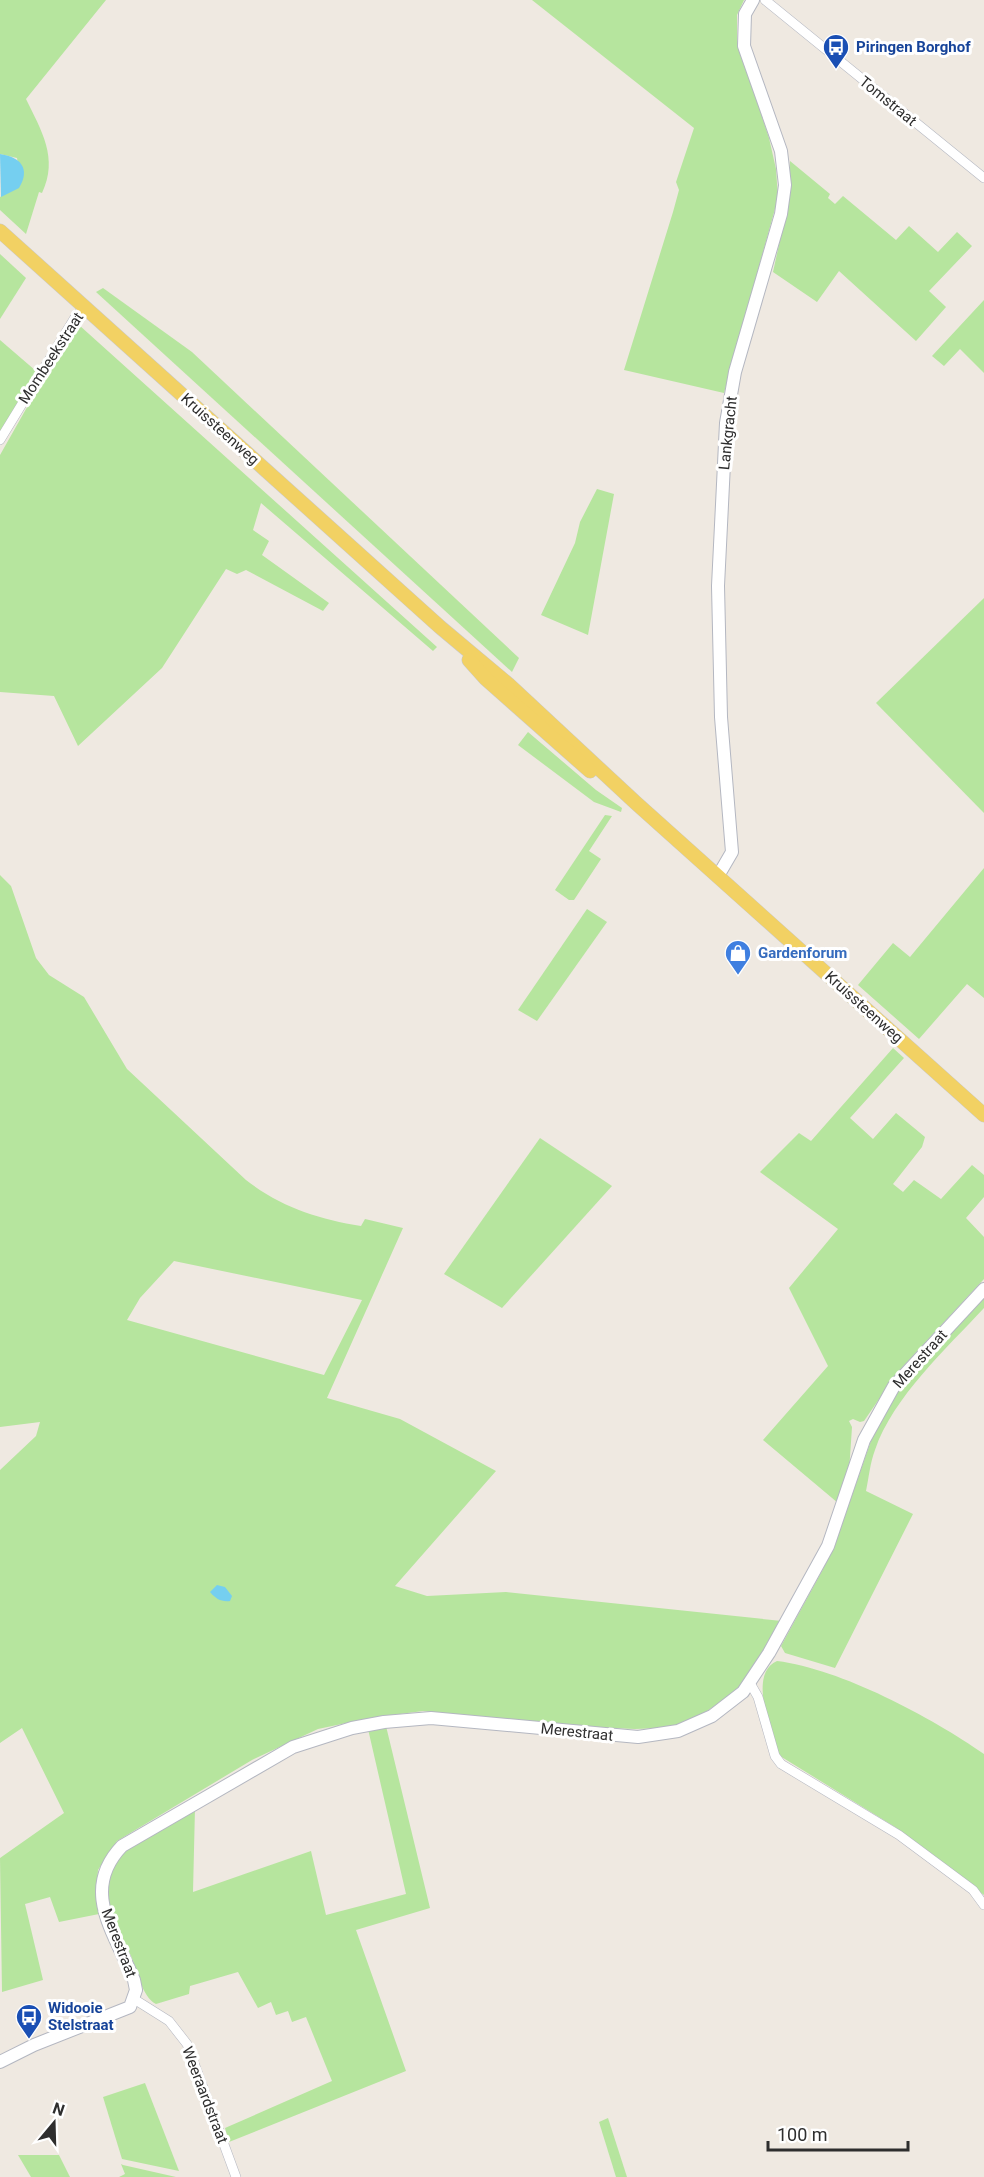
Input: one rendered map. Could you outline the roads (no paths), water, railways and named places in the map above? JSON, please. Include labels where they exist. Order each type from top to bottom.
[{"type":"main road","name":"Kruissteenweg","points":[[0,231],[440,627],[508,684],[636,803],[984,1115]]},
{"type":"street","name":"Lankgracht","points":[[718,876],[732,852],[721,717],[718,586],[726,423],[735,372],[781,214],[785,185],[781,151],[744,46],[744,14],[753,0]]},
{"type":"street","name":"Tomstraat","points":[[765,0],[984,178]]},
{"type":"street","name":"Mombeekstraat","points":[[0,440],[74,319],[85,307]]},
{"type":"street","name":"Merestraat","points":[[134,1999],[134,1980],[101,1893],[102,1876],[111,1857],[122,1846],[293,1747],[352,1728],[384,1722],[431,1718],[616,1736],[662,1735],[694,1726],[729,1705],[750,1683],[828,1546],[864,1440],[894,1386],[984,1289]]},
{"type":"street","points":[[750,1683],[758,1697],[775,1756],[782,1764],[899,1835],[973,1890],[984,1905]]},
{"type":"street","points":[[0,2062],[34,2045],[123,2012],[130,2007],[134,1999]]},
{"type":"street","name":"Weeraardstraat","points":[[134,1999],[168,2021],[187,2044],[236,2177]]},
{"type":"water","points":[[0,154],[18,161],[24,169],[19,188],[1,197]]},
{"type":"water","points":[[217,1585],[225,1587],[232,1596],[230,1601],[219,1600],[210,1592]]},
{"type":"place","name":"Piringen Borghof","points":[[836,70]]},
{"type":"place","name":"Gardenforum","points":[[738,976]]},
{"type":"place","name":"Widooie Stelstraat","points":[[29,2040]]}]
